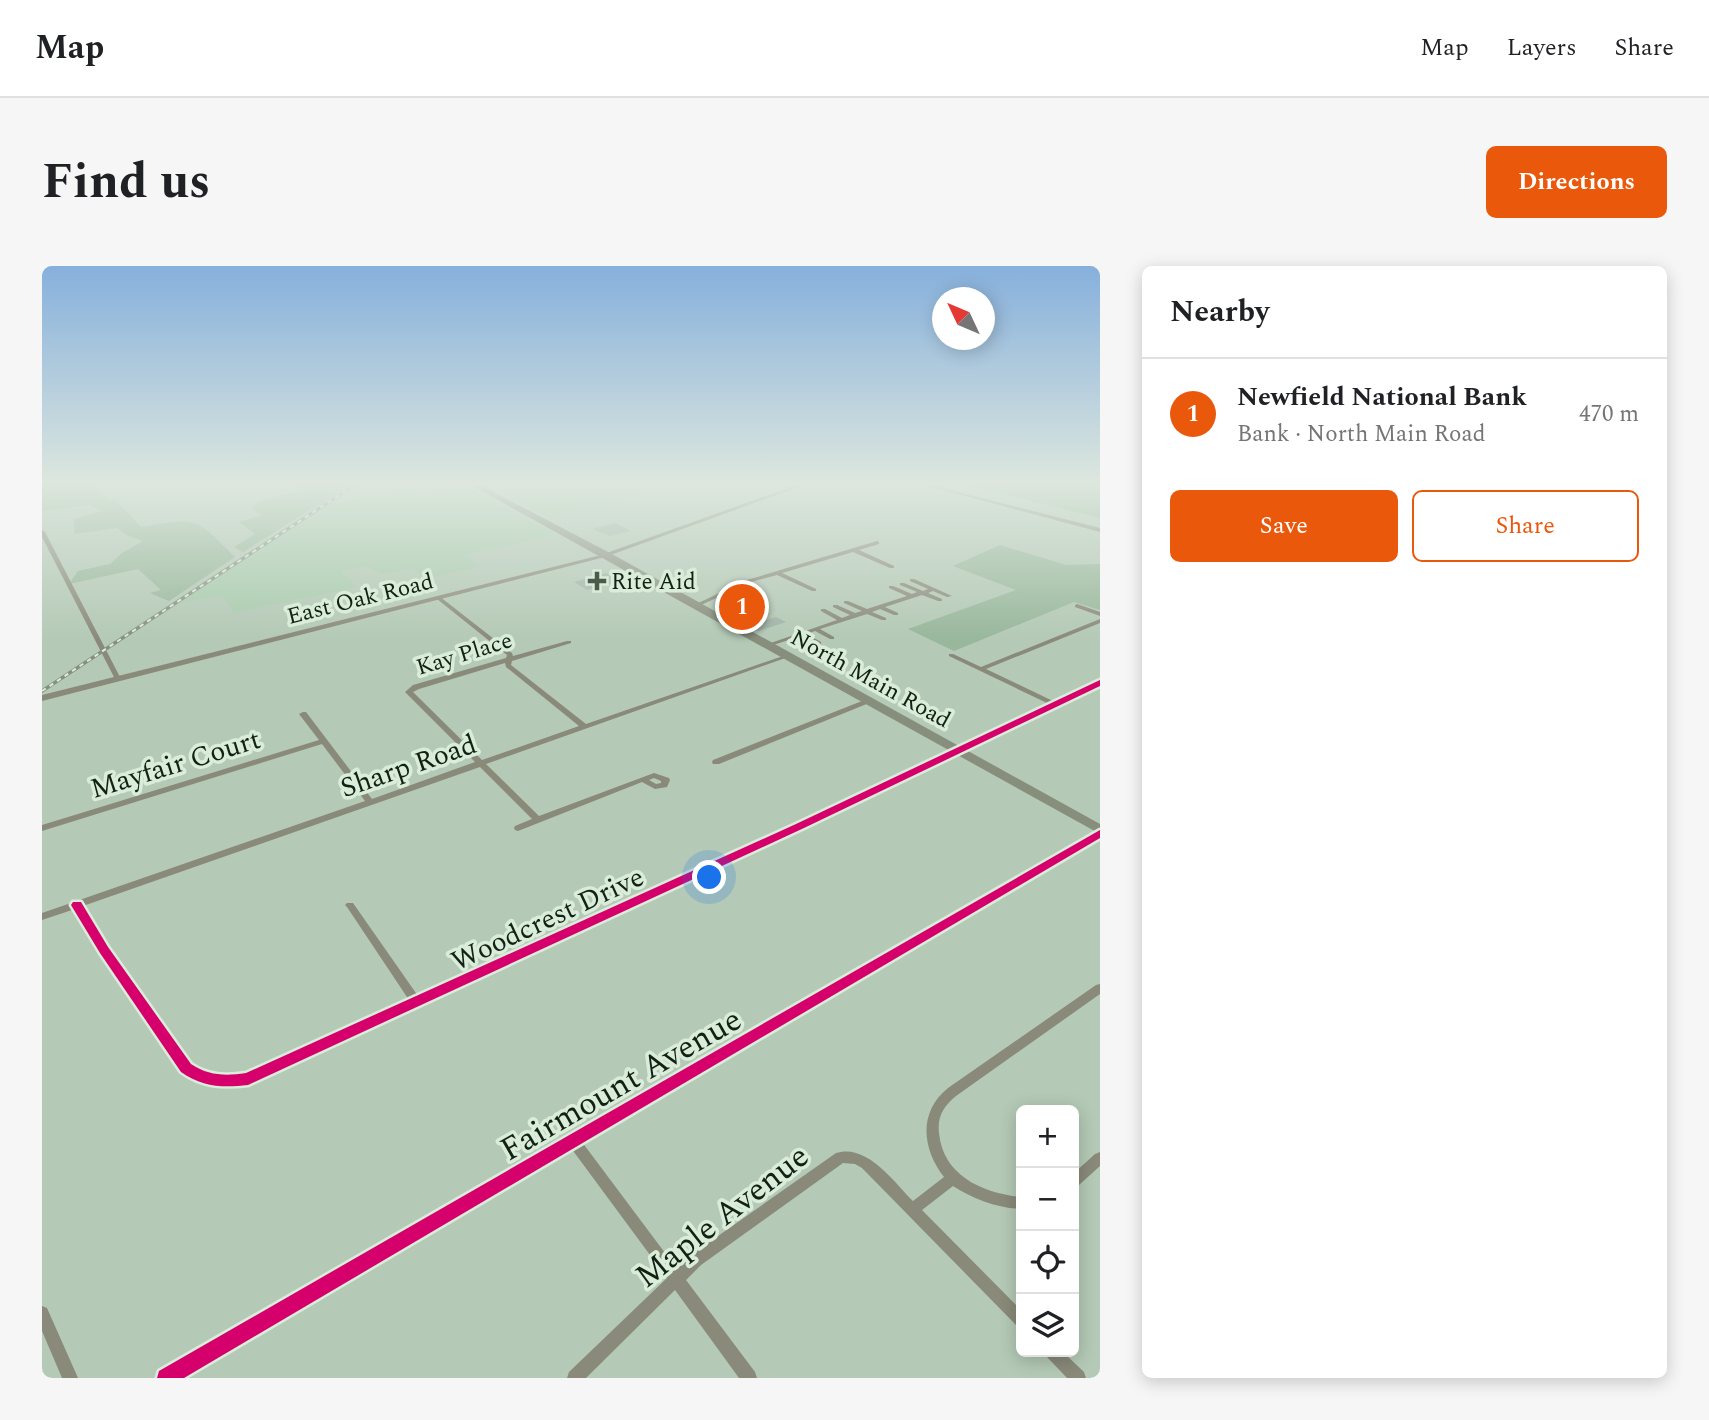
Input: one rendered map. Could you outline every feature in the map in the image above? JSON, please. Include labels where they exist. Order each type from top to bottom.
[{"type":"main road","name":"North Main Road","points":[[571,536],[1100,832]]},
{"type":"street","points":[[44,536],[118,679]]},
{"type":"street","name":"East Oak Road","points":[[42,698],[607,555],[660,536]]},
{"type":"street","points":[[697,605],[749,581],[877,543]]},
{"type":"street","points":[[854,550],[892,567]]},
{"type":"street","points":[[778,573],[814,590]]},
{"type":"street","points":[[912,580],[950,596]]},
{"type":"street","points":[[902,584],[940,600]]},
{"type":"street","points":[[891,587],[912,596]]},
{"type":"street","points":[[768,645],[933,589]]},
{"type":"street","points":[[439,598],[510,654],[508,666],[585,727]]},
{"type":"street","points":[[846,602],[884,619]]},
{"type":"street","points":[[835,606],[854,615]]},
{"type":"street","points":[[1077,606],[1100,614]]},
{"type":"street","points":[[880,607],[897,614]]},
{"type":"street","points":[[823,610],[842,620]]},
{"type":"street","points":[[981,669],[1100,621]]},
{"type":"street","points":[[815,629],[832,638]]},
{"type":"street","points":[[802,634],[819,643]]},
{"type":"street","name":"Kay Place","points":[[480,764],[410,693],[412,689],[569,642]]},
{"type":"street","points":[[951,655],[1054,704]]},
{"type":"street","name":"Sharp Road","points":[[42,917],[788,656]]},
{"type":"street","name":"Woodcrest Drive","points":[[77,905],[104,950],[186,1068],[201,1078],[214,1081],[248,1079],[417,1003],[1100,683]]},
{"type":"street","points":[[716,762],[870,701]]},
{"type":"street","points":[[303,714],[370,802]]},
{"type":"street","name":"Mayfair Court","points":[[42,828],[322,741]]},
{"type":"street","points":[[480,764],[538,820]]},
{"type":"street","points":[[518,828],[643,779]]},
{"type":"street","name":"Fairmount Avenue","points":[[166,1378],[1100,832]]},
{"type":"street","points":[[350,905],[417,1003]]},
{"type":"street","points":[[1016,1202],[975,1191],[953,1178],[932,1137],[937,1108],[952,1092],[1100,988]]},
{"type":"street","points":[[573,1140],[749,1378]]},
{"type":"street","name":"Maple Avenue","points":[[575,1378],[676,1279],[734,1233],[842,1157],[862,1160],[912,1210]]},
{"type":"street","points":[[1079,1177],[1100,1158]]},
{"type":"street","points":[[953,1178],[912,1210],[1016,1315]]},
{"type":"street","points":[[42,1313],[70,1378]]},
{"type":"street","points":[[1057,1357],[1078,1378]]},
{"type":"shaded area","points":[[128,536],[214,536],[235,557],[169,601],[150,593],[161,590],[138,569],[69,584],[78,571],[110,564],[122,553],[143,541]]},
{"type":"shaded area","points":[[252,536],[269,536],[243,552],[234,547]]},
{"type":"shaded area","points":[[277,536],[552,536],[465,555],[480,566],[425,579],[413,568],[382,574],[367,566],[341,571],[357,587],[234,613],[223,596],[175,603]]},
{"type":"shaded area","points":[[1000,545],[1066,565],[1100,564],[1100,610],[1074,602],[954,651],[908,629],[1016,590],[953,566]]},
{"type":"building","name":"Rite Aid","points":[[606,573],[620,581],[587,590],[574,582]]},
{"type":"building","points":[[776,617],[786,622],[759,631],[749,626]]},
{"type":"railway","points":[[42,691],[277,536]]},
{"type":"cycle path","points":[[77,905],[104,950],[186,1068],[200,1076],[216,1080],[248,1079],[800,826],[1100,683]]},
{"type":"cycle path","points":[[166,1378],[1100,833]]},
{"type":"place","name":"Rite Aid","points":[[597,581]]},
{"type":"place","name":"Newfield National Bank","points":[[742,607]]}]
